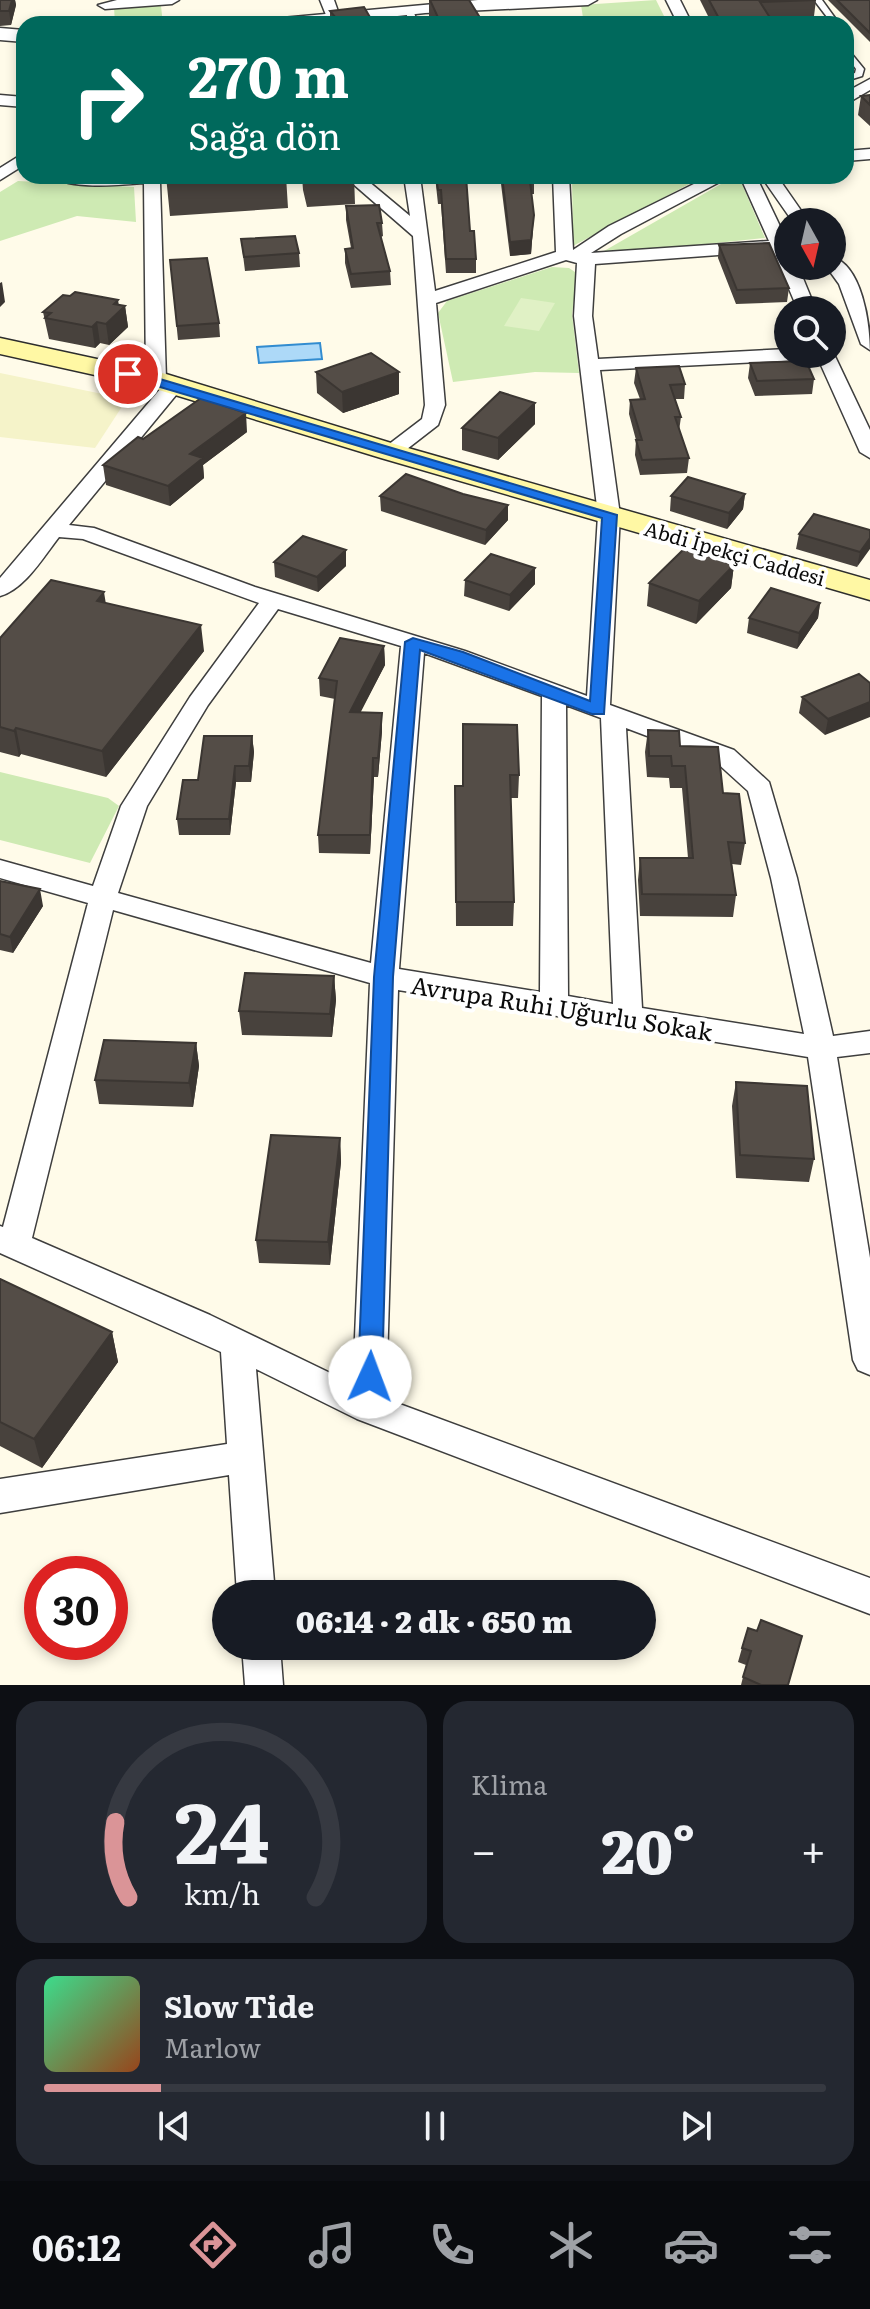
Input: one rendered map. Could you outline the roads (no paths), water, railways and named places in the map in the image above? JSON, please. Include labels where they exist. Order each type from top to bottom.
[{"type":"main road","name":"Abdi İpekçi Caddesi","points":[[0,346],[165,382],[391,452],[870,590]]},
{"type":"street","points":[[300,16],[330,8],[418,11],[579,0]]},
{"type":"street","points":[[105,2],[173,4]]},
{"type":"street","points":[[0,589],[16,576],[165,382],[152,184]]},
{"type":"street","points":[[362,184],[421,234]]},
{"type":"street","points":[[391,452],[431,421],[435,405],[421,234],[413,184]]},
{"type":"street","points":[[562,184],[609,515],[606,713],[628,1018]]},
{"type":"street","points":[[575,257],[615,230],[707,184]]},
{"type":"street","points":[[752,184],[774,230]]},
{"type":"street","points":[[775,184],[791,208]]},
{"type":"street","points":[[426,300],[575,257],[774,245]]},
{"type":"street","points":[[846,280],[850,350],[870,452]]},
{"type":"street","points":[[590,365],[774,355]]},
{"type":"street","points":[[51,530],[86,533],[273,600],[457,656],[725,756],[760,788],[784,878],[821,1048],[862,1266],[870,1360]]},
{"type":"street","points":[[273,600],[198,702],[134,806],[103,896],[7,1242],[237,1344],[369,1408],[870,1596]]},
{"type":"street","points":[[369,1408],[384,977],[413,642]]},
{"type":"street","points":[[554,694],[554,1007]]},
{"type":"street","name":"Avrupa Ruhi Uğurlu Sokak","points":[[0,869],[384,977],[821,1048],[870,1042]]},
{"type":"street","points":[[237,1344],[255,1580]]},
{"type":"street","points":[[0,1496],[244,1457]]},
{"type":"street","points":[[262,1660],[264,1685]]},
{"type":"lane","points":[[854,60],[860,69],[859,74],[854,76]]},
{"type":"water","points":[[320,343],[322,359],[259,363],[257,347]]}]
